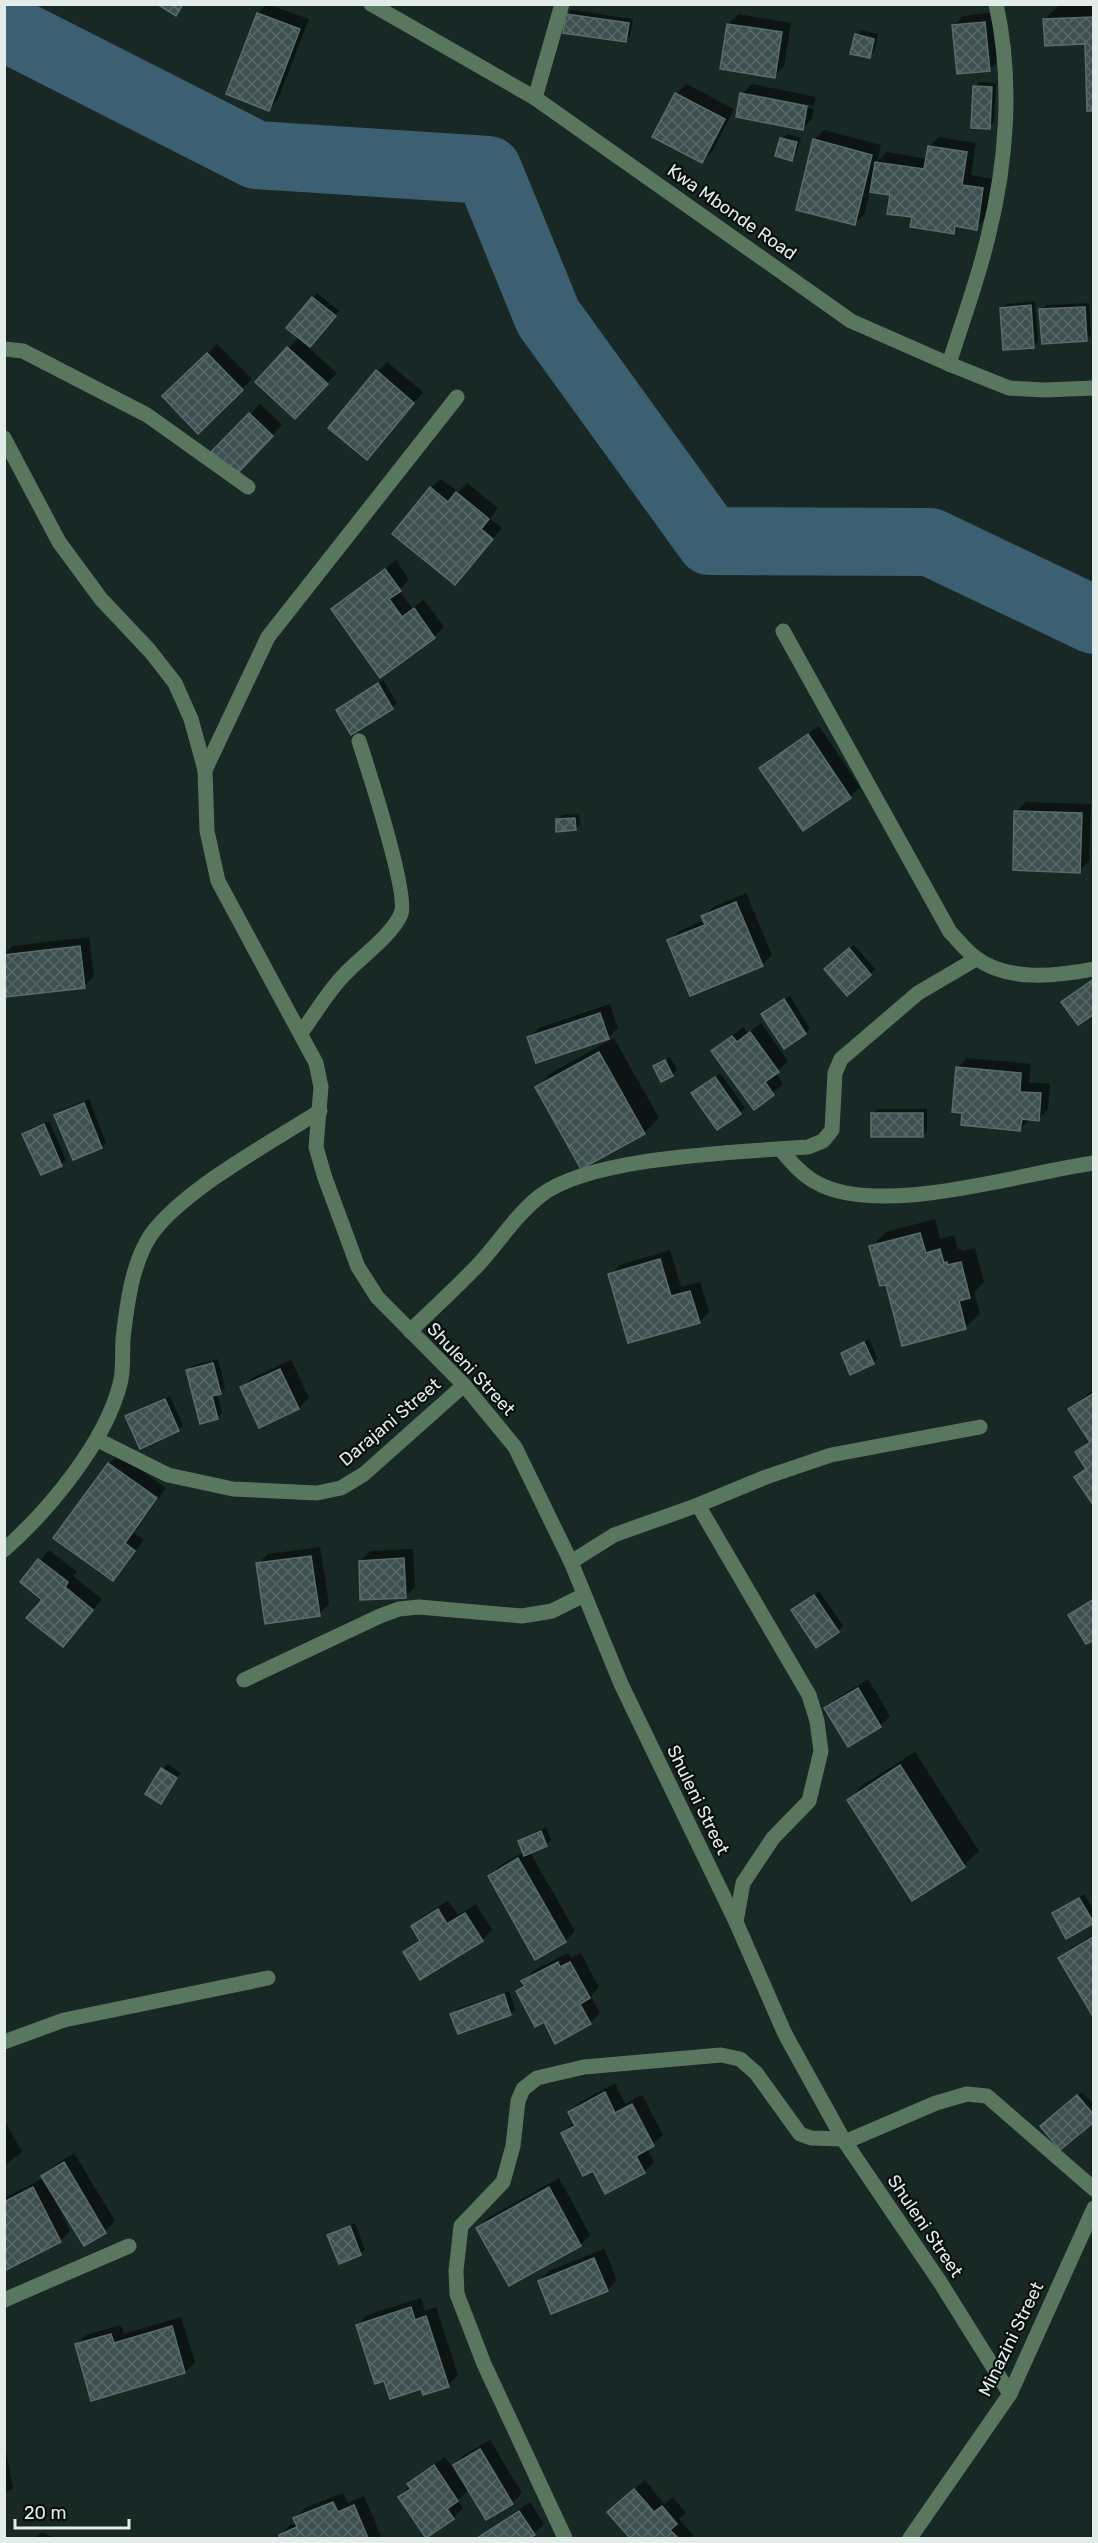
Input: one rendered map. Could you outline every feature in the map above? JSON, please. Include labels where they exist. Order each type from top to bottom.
[{"type":"street","name":"Kwa Mbonde Road","points":[[371,4],[535,98],[851,321],[1009,388],[1044,390],[1094,388]]},
{"type":"street","points":[[535,98],[561,4]]},
{"type":"street","points":[[949,364],[988,237],[1006,137],[1002,33],[996,4]]},
{"type":"street","points":[[4,349],[23,351],[147,414],[248,487]]},
{"type":"street","points":[[205,770],[268,637],[457,397]]},
{"type":"street","points":[[4,438],[59,542],[101,599],[150,651],[175,683],[191,719],[205,770]]},
{"type":"street","points":[[783,631],[950,932],[976,959],[1005,974],[1067,974],[1094,969]]},
{"type":"street","points":[[301,1033],[343,976],[394,926],[402,912],[403,898],[359,741]]},
{"type":"street","name":"Shuleni Street","points":[[205,770],[207,831],[218,880],[316,1063],[321,1087],[316,1147],[358,1267],[376,1297],[464,1385],[515,1447],[570,1562],[621,1684],[736,1922],[786,2034],[844,2140],[940,2282],[1010,2394]]},
{"type":"street","points":[[410,1331],[479,1264],[522,1213],[541,1195],[565,1182],[617,1167],[808,1147],[823,1141],[832,1130],[836,1073],[841,1059],[918,993],[976,959]]},
{"type":"street","points":[[4,1551],[27,1530],[98,1440],[121,1383],[124,1337],[135,1268],[156,1228],[199,1189],[320,1111]]},
{"type":"street","points":[[780,1149],[796,1168],[818,1184],[848,1194],[885,1197],[1000,1182],[1055,1168],[1094,1163]]},
{"type":"street","name":"Darajani Street","points":[[98,1440],[168,1475],[233,1489],[317,1492],[340,1488],[364,1474],[464,1385]]},
{"type":"street","points":[[570,1562],[614,1535],[698,1505],[766,1477],[831,1455],[980,1427]]},
{"type":"street","points":[[698,1505],[809,1695],[817,1721],[821,1751],[809,1801],[773,1838],[743,1883],[736,1922]]},
{"type":"street","points":[[244,1680],[399,1609],[419,1607],[522,1616],[552,1611],[584,1595]]},
{"type":"street","points":[[4,2042],[64,2020],[268,1978]]},
{"type":"street","points":[[565,2538],[484,2364],[458,2294],[456,2271],[461,2226],[503,2182],[513,2146],[518,2102],[523,2089],[537,2078],[584,2067],[721,2055],[740,2060],[756,2073],[800,2134],[811,2138],[844,2140],[936,2103],[967,2094],[987,2096],[1094,2189]]},
{"type":"street","name":"Minazini Street","points":[[911,2538],[1010,2394],[1094,2208]]},
{"type":"street","points":[[4,2300],[129,2246]]},
{"type":"building","points":[[157,4],[183,4],[176,16]]},
{"type":"building","points":[[257,13],[300,29],[269,111],[226,94]]},
{"type":"building","points":[[566,14],[629,23],[626,42],[563,33]]},
{"type":"building","points":[[1094,17],[1094,111],[1087,111],[1085,44],[1045,46],[1043,19]]},
{"type":"building","points":[[985,22],[990,71],[957,74],[952,25]]},
{"type":"building","points":[[727,24],[782,32],[775,78],[720,69]]},
{"type":"building","points":[[855,34],[874,39],[870,58],[850,54]]},
{"type":"building","points":[[973,86],[992,87],[990,129],[971,128]]},
{"type":"building","points":[[675,93],[725,119],[702,163],[652,137]]},
{"type":"building","points":[[740,93],[807,106],[803,130],[736,117]]},
{"type":"building","points":[[780,138],[797,142],[792,161],[775,156]]},
{"type":"building","points":[[813,139],[872,155],[855,225],[796,210]]},
{"type":"building","points":[[928,146],[967,152],[962,185],[983,188],[977,230],[955,226],[954,234],[910,227],[912,217],[887,214],[890,195],[870,192],[875,162],[924,169]]},
{"type":"building","points":[[312,297],[336,316],[310,347],[286,328]]},
{"type":"building","points":[[1031,305],[1034,348],[1003,350],[1000,308]]},
{"type":"building","points":[[1085,307],[1087,341],[1042,344],[1039,309]]},
{"type":"building","points":[[287,347],[328,384],[295,419],[255,382]]},
{"type":"building","points":[[207,353],[243,390],[198,434],[162,396]]},
{"type":"building","points":[[376,370],[414,403],[367,460],[328,428]]},
{"type":"building","points":[[249,413],[273,436],[234,477],[210,453]]},
{"type":"building","points":[[430,487],[448,502],[456,492],[489,519],[481,529],[493,539],[455,585],[392,534]]},
{"type":"building","points":[[385,569],[401,591],[389,599],[402,617],[414,608],[435,638],[380,678],[331,609]]},
{"type":"building","points":[[378,683],[393,709],[351,735],[336,710]]},
{"type":"building","points":[[808,734],[851,798],[803,831],[759,768]]},
{"type":"building","points":[[1014,811],[1082,813],[1080,873],[1013,870]]},
{"type":"building","points":[[575,818],[576,830],[556,832],[556,819]]},
{"type":"building","points":[[736,902],[763,966],[690,996],[667,940],[705,925],[701,916]]},
{"type":"building","points":[[80,946],[85,988],[6,997],[4,955]]},
{"type":"building","points":[[849,948],[871,975],[847,996],[824,969]]},
{"type":"building","points":[[1094,979],[1094,1014],[1078,1025],[1061,1002]]},
{"type":"building","points":[[784,999],[806,1034],[784,1049],[761,1014]]},
{"type":"building","points":[[600,1013],[609,1039],[536,1063],[527,1037]]},
{"type":"building","points":[[750,1032],[779,1072],[765,1082],[774,1095],[754,1110],[711,1051],[732,1036],[737,1042]]},
{"type":"building","points":[[599,1052],[645,1134],[581,1169],[535,1087]]},
{"type":"building","points":[[665,1060],[673,1076],[661,1082],[653,1066]]},
{"type":"building","points":[[956,1067],[1021,1073],[1020,1092],[1041,1093],[1039,1121],[1022,1119],[1020,1131],[961,1125],[962,1113],[952,1112]]},
{"type":"building","points":[[715,1077],[741,1114],[717,1130],[691,1093]]},
{"type":"building","points":[[84,1103],[102,1148],[73,1160],[54,1115]]},
{"type":"building","points":[[871,1113],[923,1113],[923,1137],[871,1137]]},
{"type":"building","points":[[44,1124],[62,1166],[41,1175],[22,1134]]},
{"type":"building","points":[[920,1233],[926,1253],[940,1249],[944,1263],[947,1262],[947,1265],[961,1262],[970,1298],[959,1301],[966,1329],[902,1346],[886,1285],[880,1286],[869,1246]]},
{"type":"building","points":[[660,1259],[671,1296],[690,1291],[700,1323],[628,1343],[608,1274]]},
{"type":"building","points":[[864,1342],[874,1364],[850,1375],[841,1353]]},
{"type":"building","points":[[213,1363],[221,1394],[212,1396],[218,1419],[200,1424],[186,1370]]},
{"type":"building","points":[[280,1369],[299,1409],[259,1428],[240,1387]]},
{"type":"building","points":[[1094,1393],[1094,1506],[1074,1477],[1086,1469],[1075,1452],[1090,1442],[1068,1409]]},
{"type":"building","points":[[165,1399],[179,1431],[140,1449],[125,1416]]},
{"type":"building","points":[[108,1463],[157,1498],[125,1543],[135,1551],[113,1581],[53,1538]]},
{"type":"building","points":[[311,1556],[320,1616],[265,1624],[256,1563]]},
{"type":"building","points":[[404,1558],[406,1598],[360,1600],[359,1561]]},
{"type":"building","points":[[38,1559],[68,1582],[65,1587],[93,1610],[63,1647],[26,1618],[42,1600],[20,1582]]},
{"type":"building","points":[[814,1595],[839,1632],[816,1648],[791,1610]]},
{"type":"building","points":[[1094,1599],[1094,1640],[1086,1644],[1068,1615]]},
{"type":"building","points":[[858,1688],[881,1727],[848,1747],[824,1708]]},
{"type":"building","points":[[900,1765],[965,1867],[912,1901],[847,1800]]},
{"type":"building","points":[[161,1768],[177,1778],[161,1804],[145,1794]]},
{"type":"building","points":[[541,1831],[547,1846],[524,1856],[518,1841]]},
{"type":"building","points":[[518,1858],[566,1942],[535,1960],[488,1876]]},
{"type":"building","points":[[1079,1898],[1094,1923],[1066,1939],[1052,1913]]},
{"type":"building","points":[[438,1909],[447,1924],[465,1913],[483,1941],[420,1980],[403,1952],[420,1941],[411,1926]]},
{"type":"building","points":[[1094,1938],[1094,2018],[1058,1958]]},
{"type":"building","points":[[558,1962],[560,1967],[570,1962],[590,1998],[580,2004],[591,2024],[555,2044],[544,2022],[535,2027],[516,1991],[525,1986],[521,1981]]},
{"type":"building","points":[[504,1994],[511,2015],[458,2034],[450,2014]]},
{"type":"building","points":[[605,2092],[615,2113],[632,2104],[654,2146],[636,2156],[645,2173],[605,2194],[593,2171],[583,2176],[561,2133],[575,2126],[568,2112]]},
{"type":"building","points":[[1077,2095],[1094,2115],[1094,2122],[1060,2150],[1040,2126]]},
{"type":"building","points":[[64,2162],[106,2233],[84,2246],[41,2176]]},
{"type":"building","points":[[33,2187],[61,2242],[4,2271],[4,2202]]},
{"type":"building","points":[[549,2187],[581,2246],[509,2286],[476,2228]]},
{"type":"building","points":[[350,2226],[361,2255],[339,2264],[327,2235]]},
{"type":"building","points":[[594,2258],[608,2291],[551,2314],[538,2281]]},
{"type":"building","points":[[411,2307],[415,2320],[426,2316],[449,2387],[423,2395],[421,2389],[390,2399],[384,2381],[375,2384],[356,2325]]},
{"type":"building","points":[[172,2326],[185,2373],[91,2401],[75,2344],[111,2334],[114,2343]]},
{"type":"building","points":[[480,2449],[513,2504],[486,2520],[453,2465]]},
{"type":"building","points":[[434,2465],[458,2501],[447,2509],[454,2519],[426,2538],[398,2497],[411,2489],[407,2484]]},
{"type":"building","points":[[634,2489],[654,2512],[662,2506],[677,2524],[670,2530],[678,2538],[630,2538],[607,2512]]},
{"type":"building","points":[[333,2502],[338,2512],[354,2505],[368,2538],[280,2538],[279,2535],[297,2527],[293,2518]]},
{"type":"building","points":[[519,2511],[535,2535],[529,2538],[477,2538]]},
{"type":"waterway","points":[[4,27],[256,155],[488,170],[548,317],[710,541],[930,542],[1094,620]]}]
